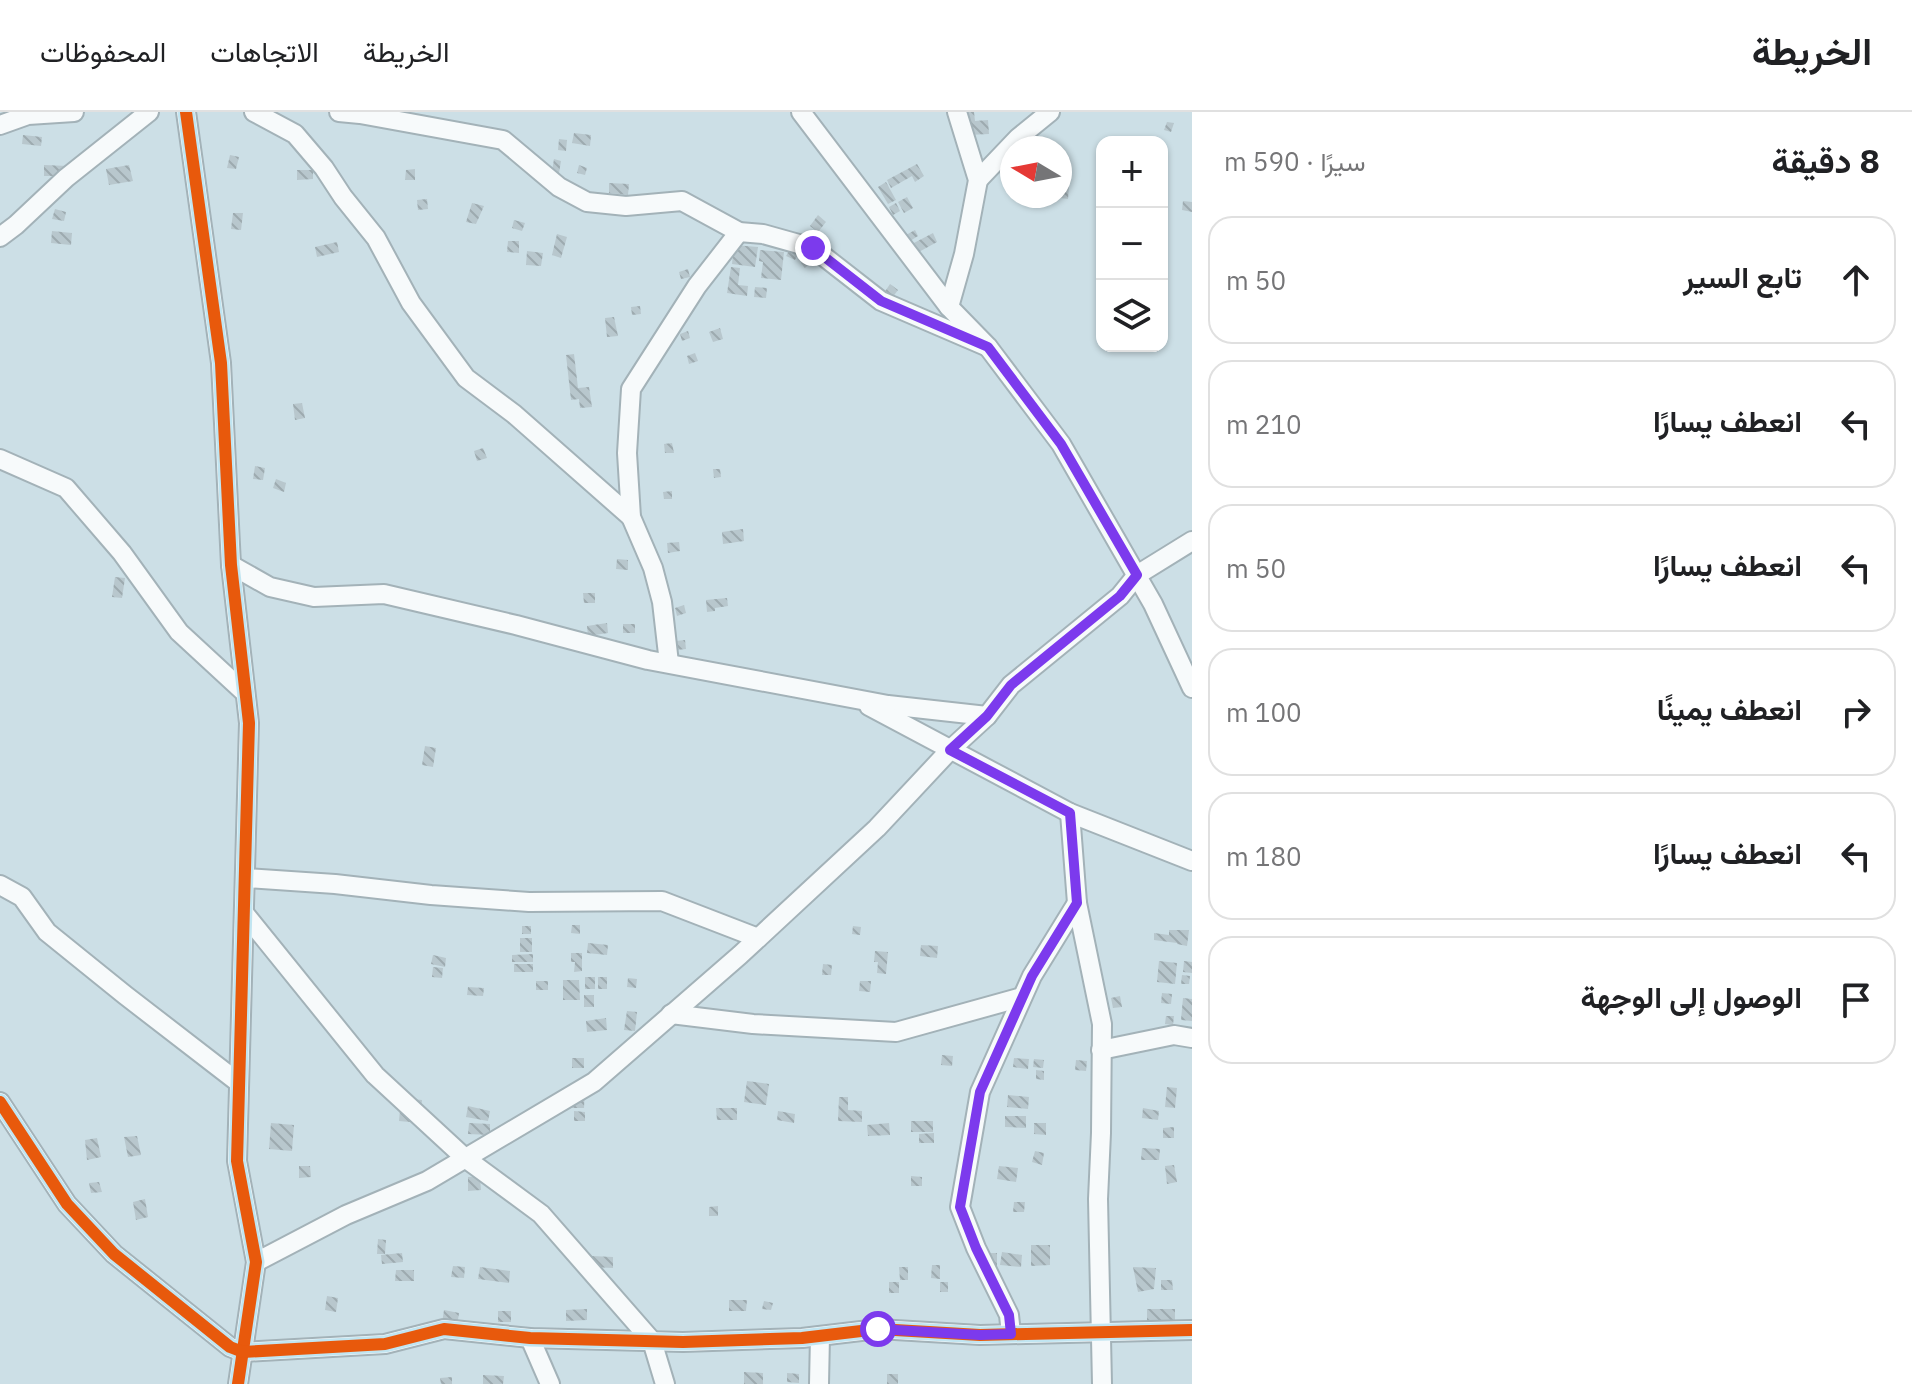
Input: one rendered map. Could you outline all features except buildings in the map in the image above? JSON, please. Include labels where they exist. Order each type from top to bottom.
[{"type":"street","points":[[0,125],[28,115],[74,112]]},
{"type":"street","points":[[0,237],[66,178],[149,112]]},
{"type":"street","points":[[186,112],[221,363],[231,565],[249,723],[237,1161],[256,1262],[238,1384]]},
{"type":"street","points":[[254,112],[295,134],[324,168],[376,238],[411,303],[466,378],[514,414],[631,517]]},
{"type":"street","points":[[339,112],[503,140],[559,187],[587,202],[626,206],[682,201],[739,232],[763,234],[813,248],[881,301],[988,347]]},
{"type":"street","points":[[801,112],[949,307],[988,347],[1061,444],[1153,604],[1192,688]]},
{"type":"street","points":[[949,307],[964,254],[978,180],[957,112]]},
{"type":"street","points":[[978,180],[1018,138],[1050,112]]},
{"type":"street","points":[[669,663],[662,602],[653,568],[631,517],[627,453],[631,389],[697,286],[739,232]]},
{"type":"street","points":[[0,459],[66,488],[122,553],[179,632],[244,692]]},
{"type":"street","points":[[256,1262],[346,1215],[427,1181],[594,1082],[877,828],[950,750],[987,716],[1011,685],[1120,596],[1137,575],[1192,541]]},
{"type":"street","points":[[231,565],[270,587],[314,597],[384,594],[648,660],[888,705],[987,716]]},
{"type":"street","points":[[852,698],[1070,813],[1192,861]]},
{"type":"street","points":[[1070,813],[1077,903],[1102,1024],[1098,1199],[1102,1384]]},
{"type":"street","points":[[245,878],[529,902],[662,901],[758,938]]},
{"type":"street","points":[[0,885],[22,897],[47,932],[239,1083]]},
{"type":"street","points":[[1011,1334],[1009,1315],[960,1207],[980,1092],[1032,976],[1077,903]]},
{"type":"street","points":[[244,913],[375,1075],[465,1158],[541,1214],[652,1341],[665,1384]]},
{"type":"street","points":[[671,1014],[753,1024],[896,1032],[1022,997]]},
{"type":"street","points":[[1101,1050],[1174,1035],[1192,1038]]},
{"type":"street","points":[[0,1102],[67,1204],[114,1254],[230,1347],[243,1352],[385,1344],[444,1329],[530,1338],[652,1341],[820,1336],[878,1329],[980,1335],[1192,1330]]},
{"type":"street","points":[[819,1384],[820,1336]]},
{"type":"street","points":[[530,1338],[550,1384]]},
{"type":"cycle path","points":[[186,112],[221,363],[231,565],[249,723],[237,1161],[256,1262],[238,1384]]},
{"type":"cycle path","points":[[0,1102],[67,1204],[114,1254],[230,1347],[243,1352],[385,1344],[444,1329],[530,1338],[683,1342],[802,1338],[878,1329],[980,1335],[1192,1330]]},
{"type":"route","points":[[813,248],[881,301],[988,347],[1061,444],[1137,575],[1120,596],[1011,685],[987,716],[950,750],[1070,813],[1077,903],[1032,976],[980,1092],[960,1207],[1009,1315],[1011,1334],[878,1329]]}]
